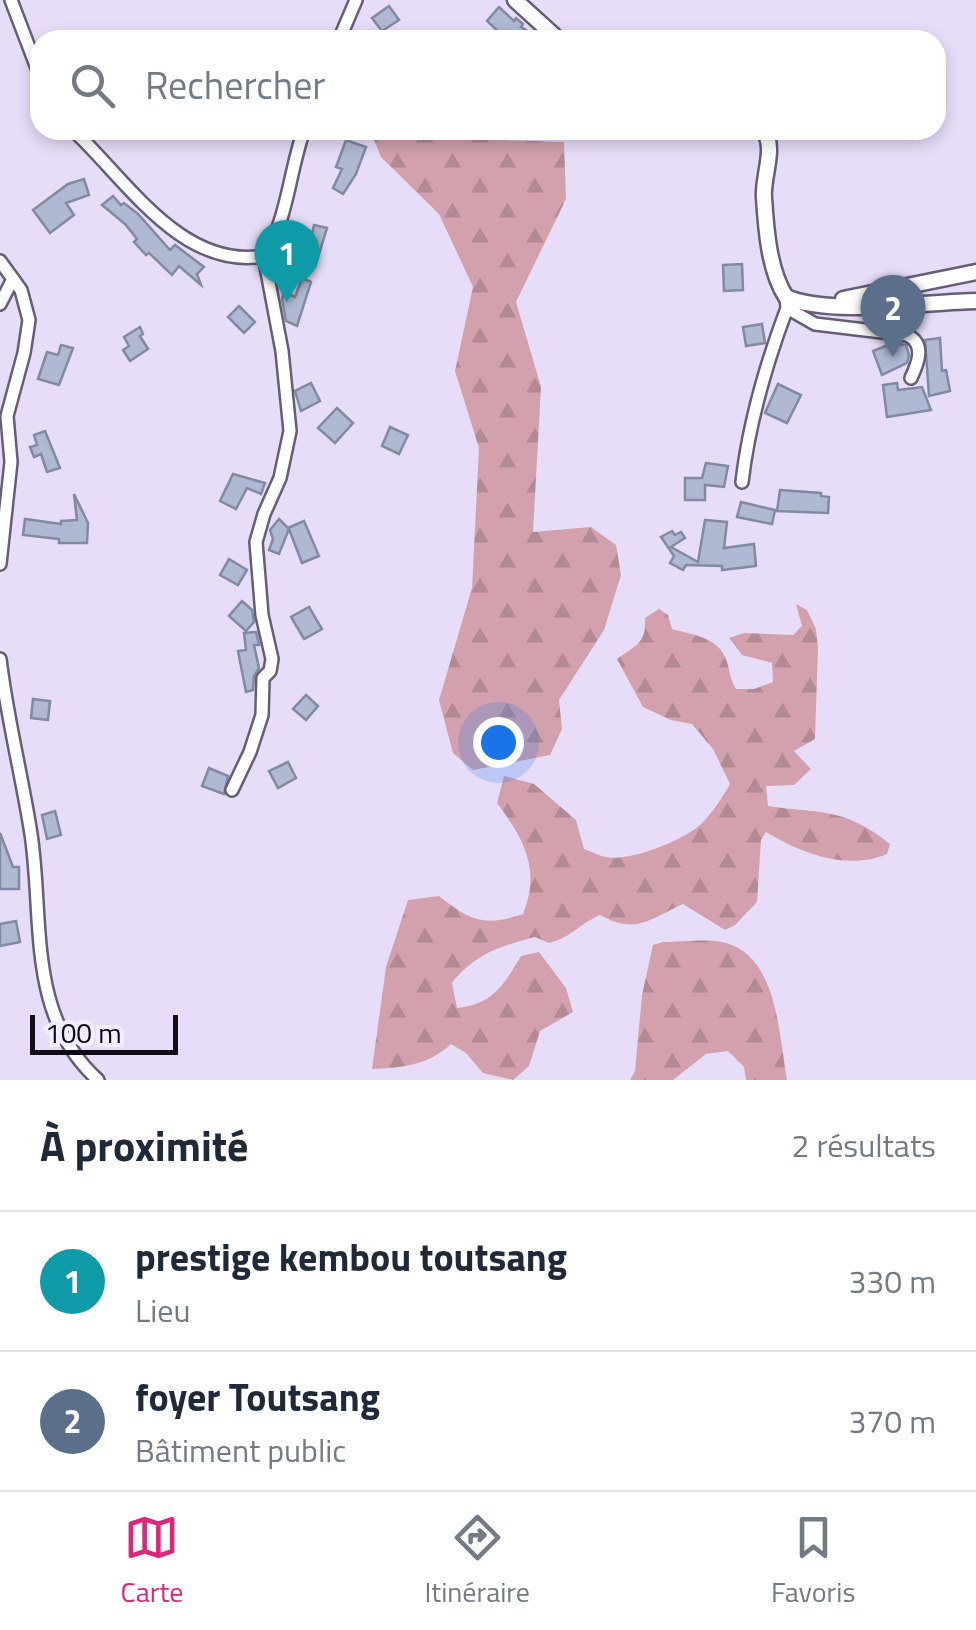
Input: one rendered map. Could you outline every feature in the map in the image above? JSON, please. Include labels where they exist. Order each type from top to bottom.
[{"type":"street","points":[[11,0],[30,50]]},
{"type":"street","points":[[343,30],[356,0]]},
{"type":"street","points":[[514,0],[548,30]]},
{"type":"street","points":[[82,140],[144,205],[192,242],[242,260],[264,256]]},
{"type":"street","points":[[232,790],[262,714],[263,678],[272,659],[262,615],[256,542],[280,478],[290,432],[282,351],[264,256],[282,216],[301,140]]},
{"type":"street","points":[[767,140],[764,197],[775,274],[786,302],[815,324],[914,338],[919,347],[918,361],[911,378]]},
{"type":"street","points":[[0,262],[28,306],[29,320],[6,416],[0,564]]},
{"type":"street","points":[[813,304],[976,272]]},
{"type":"street","points":[[0,304],[12,279]]},
{"type":"street","points":[[786,302],[976,301]]},
{"type":"street","points":[[742,482],[746,443],[786,302]]},
{"type":"street","points":[[0,660],[31,834],[42,969],[72,1053],[98,1080]]},
{"type":"green space","points":[[374,140],[564,142],[566,199],[516,302],[541,387],[533,532],[591,527],[616,545],[621,575],[604,630],[559,700],[562,729],[550,755],[473,770],[453,753],[439,700],[472,588],[479,448],[455,371],[473,287],[439,214],[381,157]]},
{"type":"green space","points":[[796,604],[807,610],[816,629],[818,648],[815,739],[794,751],[811,769],[794,785],[766,786],[768,806],[845,818],[890,844],[887,854],[872,859],[840,860],[794,847],[766,832],[761,840],[757,902],[725,930],[683,904],[643,923],[624,924],[600,915],[549,943],[535,937],[499,948],[461,973],[452,983],[457,1008],[488,998],[503,984],[521,956],[539,952],[566,988],[573,1012],[540,1031],[529,1066],[513,1080],[483,1073],[466,1053],[451,1044],[414,1064],[372,1069],[386,967],[408,900],[439,896],[469,916],[488,921],[523,914],[530,869],[522,842],[497,803],[504,776],[534,784],[576,820],[584,849],[616,858],[657,848],[694,830],[724,794],[730,784],[713,749],[692,724],[671,720],[643,707],[617,659],[642,638],[645,618],[659,609],[668,615],[672,629],[716,645],[725,657],[736,689],[754,689],[773,682],[772,663],[742,655],[729,638],[744,633],[793,635],[802,626]]},
{"type":"green space","points":[[726,943],[743,951],[756,964],[773,1001],[787,1080],[746,1080],[744,1067],[728,1051],[706,1054],[673,1080],[630,1080],[635,1071],[642,995],[653,945]]},
{"type":"building","points":[[389,6],[399,20],[381,30],[372,18]]},
{"type":"building","points":[[499,7],[526,30],[497,30],[487,21]]},
{"type":"building","points":[[346,140],[366,147],[343,194],[333,188],[342,169],[336,167]]},
{"type":"building","points":[[84,179],[89,195],[66,203],[74,215],[50,233],[33,210],[68,184]]},
{"type":"building","points":[[113,196],[138,214],[170,250],[175,245],[204,267],[197,274],[201,285],[179,266],[172,275],[149,253],[146,255],[125,224],[102,205]]},
{"type":"building","points":[[314,225],[327,228],[315,267],[291,259],[296,246],[308,250]]},
{"type":"building","points":[[742,264],[743,290],[724,291],[723,265]]},
{"type":"building","points":[[302,278],[311,282],[297,326],[286,321],[282,299],[284,292],[295,297]]},
{"type":"building","points":[[239,306],[255,322],[244,333],[228,317]]},
{"type":"building","points":[[762,324],[765,343],[746,346],[743,327]]},
{"type":"building","points":[[140,327],[140,336],[148,349],[130,361],[123,350],[129,346],[124,337]]},
{"type":"building","points":[[940,338],[942,371],[946,370],[950,391],[929,396],[925,340]]},
{"type":"building","points":[[893,343],[906,345],[907,363],[882,375],[873,351]]},
{"type":"building","points":[[61,345],[73,348],[59,385],[38,379],[47,352],[58,355]]},
{"type":"building","points":[[311,383],[320,401],[301,411],[295,391]]},
{"type":"building","points":[[897,383],[898,390],[922,387],[931,410],[887,417],[883,385]]},
{"type":"building","points":[[778,384],[801,395],[787,423],[765,413]]},
{"type":"building","points":[[337,408],[353,423],[335,443],[318,428]]},
{"type":"building","points":[[390,427],[408,435],[399,454],[382,446]]},
{"type":"building","points":[[45,431],[60,468],[47,472],[41,454],[34,457],[30,447],[37,445],[34,435]]},
{"type":"building","points":[[706,463],[728,466],[724,487],[705,485],[705,500],[685,500],[685,478],[702,478]]},
{"type":"building","points":[[233,474],[265,483],[261,494],[247,488],[236,509],[220,501]]},
{"type":"building","points":[[780,490],[821,493],[829,497],[828,513],[777,511]]},
{"type":"building","points":[[74,494],[88,523],[87,543],[59,543],[59,539],[23,535],[25,519],[61,524],[77,520]]},
{"type":"building","points":[[741,502],[775,510],[772,524],[737,517]]},
{"type":"building","points":[[279,519],[288,528],[304,521],[319,556],[302,563],[289,529],[279,554],[269,550],[273,539],[270,530]]},
{"type":"building","points":[[705,520],[727,522],[724,548],[754,544],[756,566],[722,570],[722,566],[686,565],[683,570],[670,563],[674,556],[661,537],[672,531],[675,535],[681,532],[685,538],[671,547],[698,562]]},
{"type":"building","points":[[229,559],[247,570],[238,585],[220,575]]},
{"type":"building","points":[[242,601],[252,610],[254,622],[246,631],[229,616]]},
{"type":"building","points":[[309,607],[322,629],[304,639],[291,617]]},
{"type":"building","points":[[256,632],[259,645],[254,645],[259,668],[253,690],[246,692],[238,651],[246,650],[244,633]]},
{"type":"building","points":[[306,695],[318,706],[306,720],[293,709]]},
{"type":"building","points":[[33,699],[50,701],[48,720],[31,718]]},
{"type":"building","points":[[288,762],[296,778],[278,788],[269,771]]},
{"type":"building","points":[[209,768],[228,776],[224,794],[202,786]]},
{"type":"building","points":[[55,811],[61,835],[47,839],[42,815]]},
{"type":"building","points":[[0,833],[13,867],[19,867],[19,889],[0,889]]},
{"type":"building","points":[[16,921],[20,942],[0,946],[0,924]]},
{"type":"place","name":"prestige kembou toutsang","points":[[287,302]]},
{"type":"place","name":"foyer Toutsang","points":[[893,357]]}]
